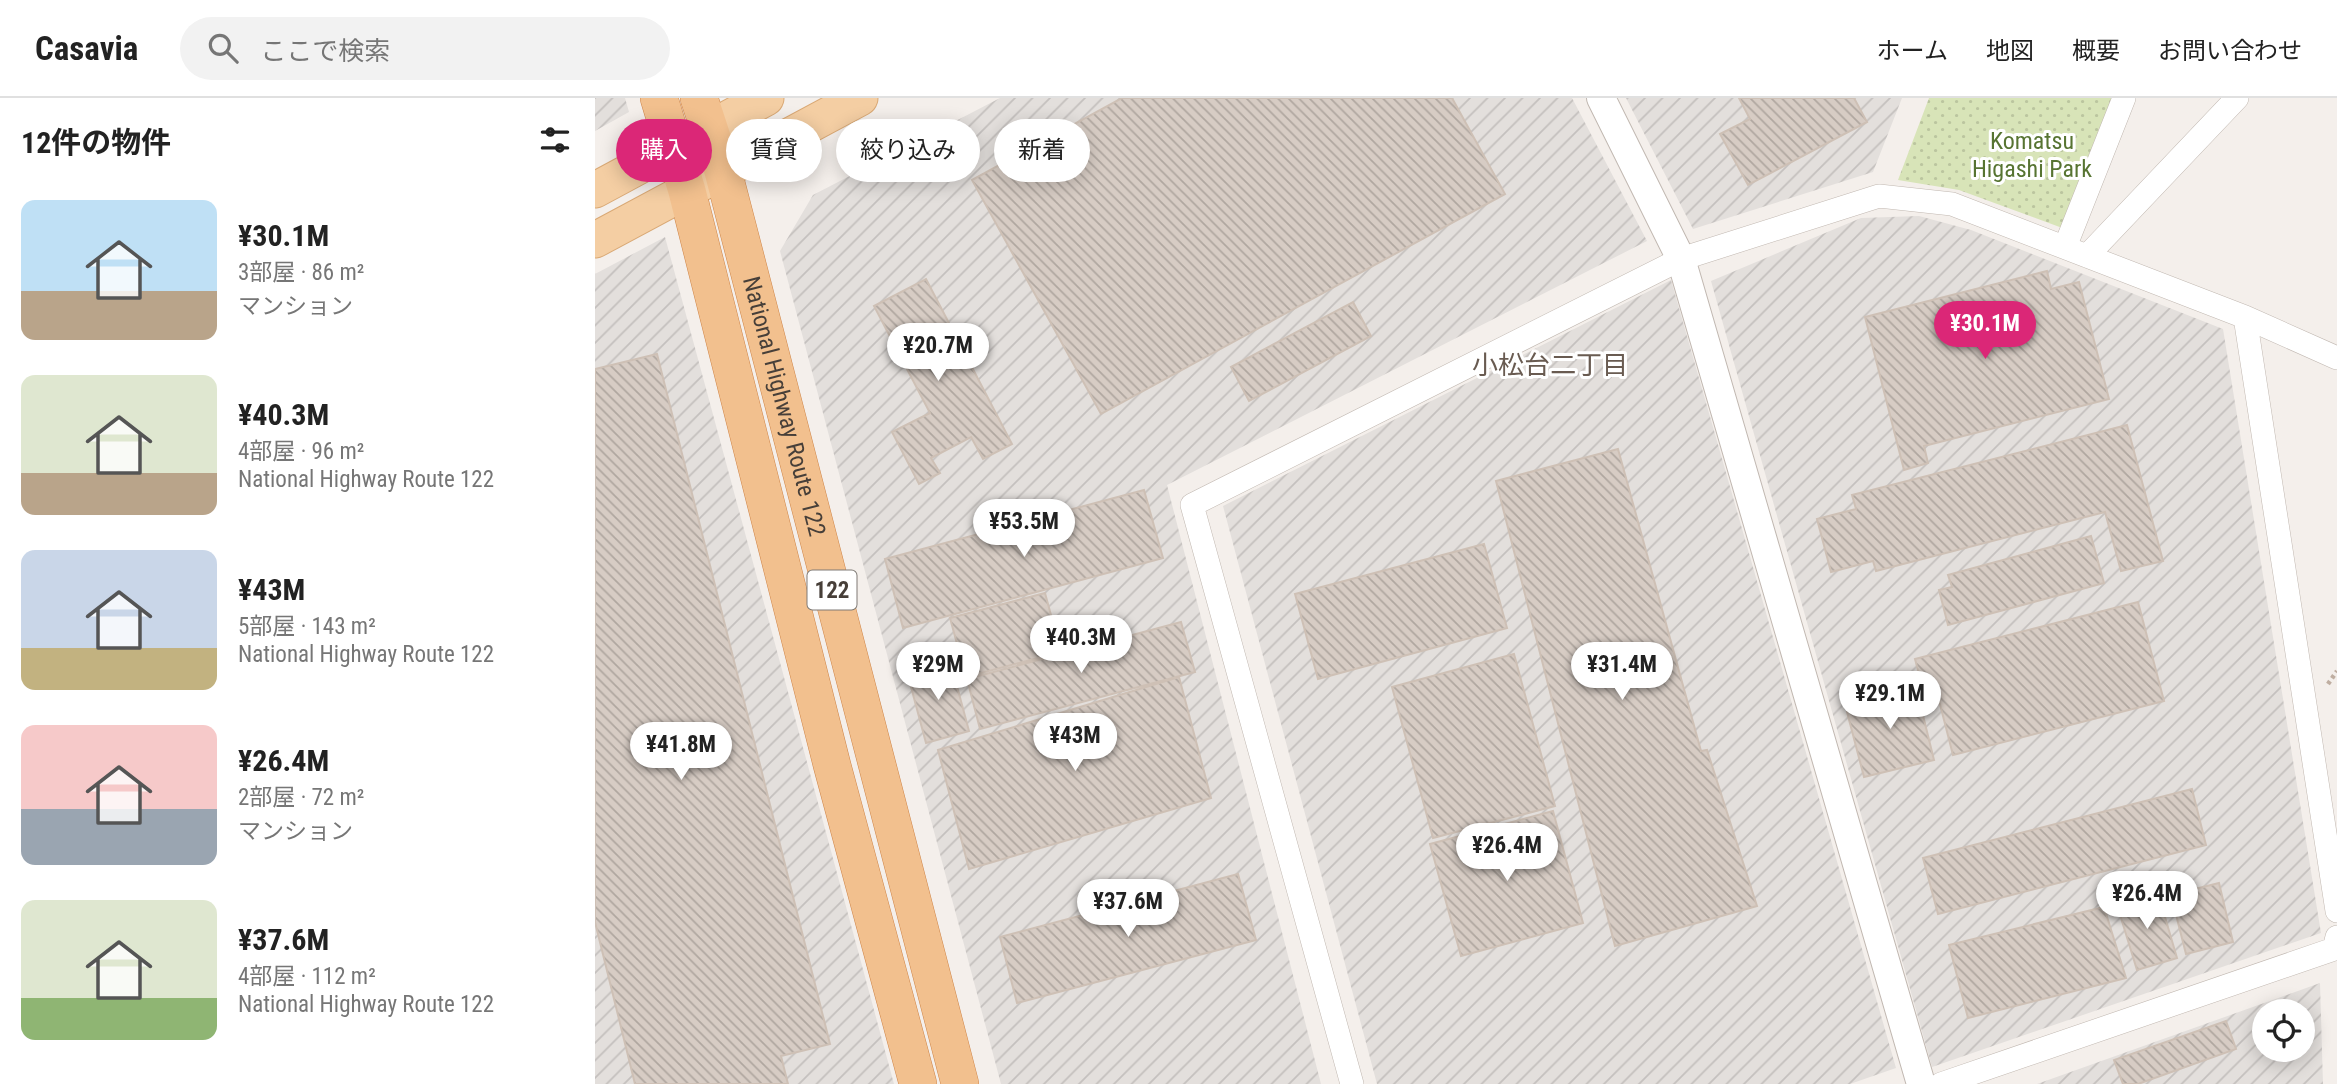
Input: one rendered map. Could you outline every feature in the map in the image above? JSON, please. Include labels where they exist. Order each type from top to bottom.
[{"type":"highway","name":"National Highway Route 122","points":[[659,98],[664,119]]},
{"type":"highway","name":"National Highway Route 122","points":[[703,114],[723,172],[960,1084]]},
{"type":"highway","name":"National Highway Route 122","points":[[684,182],[832,765],[918,1084]]},
{"type":"main road","points":[[703,114],[766,98]]},
{"type":"main road","points":[[595,240],[860,98]]},
{"type":"main road","points":[[595,190],[616,179]]},
{"type":"street","points":[[1601,98],[1681,259],[1921,1084]]},
{"type":"street","points":[[2064,247],[2124,98]]},
{"type":"street","points":[[2087,256],[2237,98]]},
{"type":"street","points":[[1352,1084],[1192,505],[1681,259],[1879,196],[1952,204],[2245,317],[2337,358]]},
{"type":"street","points":[[2245,317],[2337,911]]},
{"type":"street","points":[[1941,1084],[2336,947]]},
{"type":"shaded area","points":[[595,98],[625,98],[629,112],[595,131]]},
{"type":"shaded area","points":[[1000,98],[1572,98],[1647,241],[1167,485],[1321,1084],[1001,1084],[780,251],[813,195],[838,182],[980,182],[980,119],[960,119]]},
{"type":"shaded area","points":[[1626,98],[1902,98],[1873,172],[1693,229]]},
{"type":"shaded area","points":[[1919,216],[1971,230],[2223,329],[2321,933],[1932,1067],[1711,281],[1861,218]]},
{"type":"shaded area","points":[[665,237],[894,1084],[595,1084],[595,274]]},
{"type":"shaded area","points":[[1671,280],[1896,1068],[1850,1084],[1377,1084],[1223,506]]},
{"type":"shaded area","points":[[2320,983],[2323,1084],[2037,1084],[2252,1007],[2252,1062],[2315,1062],[2315,999],[2275,999]]},
{"type":"green space","name":"Komatsu Higashi Park","points":[[1929,98],[2116,98],[2065,229],[1959,190],[1898,180]]},
{"type":"building","points":[[1122,98],[1452,98],[1505,194],[1101,414],[973,182],[980,182],[980,176],[994,168],[994,182],[1090,182],[1090,119],[1084,119]]},
{"type":"building","points":[[1739,98],[1854,98],[1867,122],[1748,185],[1720,134],[1750,119]]},
{"type":"building","points":[[2047,271],[2051,289],[2079,282],[2109,399],[1924,446],[1928,463],[1904,470],[1865,317]]},
{"type":"building","points":[[926,279],[1012,444],[983,459],[971,437],[931,458],[940,473],[919,484],[892,432],[930,413],[874,306]]},
{"type":"building","points":[[1353,302],[1371,336],[1249,401],[1231,367]]},
{"type":"building","points":[[657,354],[830,1044],[781,1056],[788,1084],[635,1084],[595,922],[595,369]]},
{"type":"building","points":[[2127,425],[2163,561],[2121,571],[2105,512],[1876,571],[1873,561],[1831,572],[1817,519],[1856,509],[1852,495]]},
{"type":"building","points":[[1618,449],[1701,751],[1707,750],[1757,906],[1615,946],[1496,481]]},
{"type":"building","points":[[1144,490],[1163,558],[903,628],[885,559]]},
{"type":"building","points":[[2091,536],[2104,583],[1948,625],[1939,590],[1952,587],[1948,575]]},
{"type":"building","points":[[1484,544],[1507,628],[1318,679],[1295,594]]},
{"type":"building","points":[[1045,593],[1061,652],[966,677],[950,618]]},
{"type":"building","points":[[2138,602],[2164,701],[1953,755],[1933,677],[1920,678],[1915,659]]},
{"type":"building","points":[[1181,622],[1195,672],[980,729],[967,679]]},
{"type":"building","points":[[1514,654],[1555,806],[1433,838],[1392,687]]},
{"type":"building","points":[[950,660],[969,731],[926,743],[907,672]]},
{"type":"building","points":[[1179,677],[1211,798],[969,869],[938,750]]},
{"type":"building","points":[[1915,683],[1934,760],[1864,777],[1847,712],[1858,709],[1856,698]]},
{"type":"building","points":[[2192,789],[2206,845],[1938,914],[1923,858]]},
{"type":"building","points":[[1553,811],[1583,923],[1461,956],[1430,844]]},
{"type":"building","points":[[1238,874],[1256,940],[1017,1003],[1000,937]]},
{"type":"building","points":[[2219,883],[2233,942],[2186,954],[2171,895]]},
{"type":"building","points":[[2158,893],[2177,958],[2137,970],[2117,905]]},
{"type":"building","points":[[2104,907],[2126,978],[1968,1018],[1949,945]]},
{"type":"building","points":[[2226,1021],[2236,1049],[2138,1084],[2123,1084],[2114,1060]]},
{"type":"district","name":"小松台二丁目","points":[[1550,365]]}]
